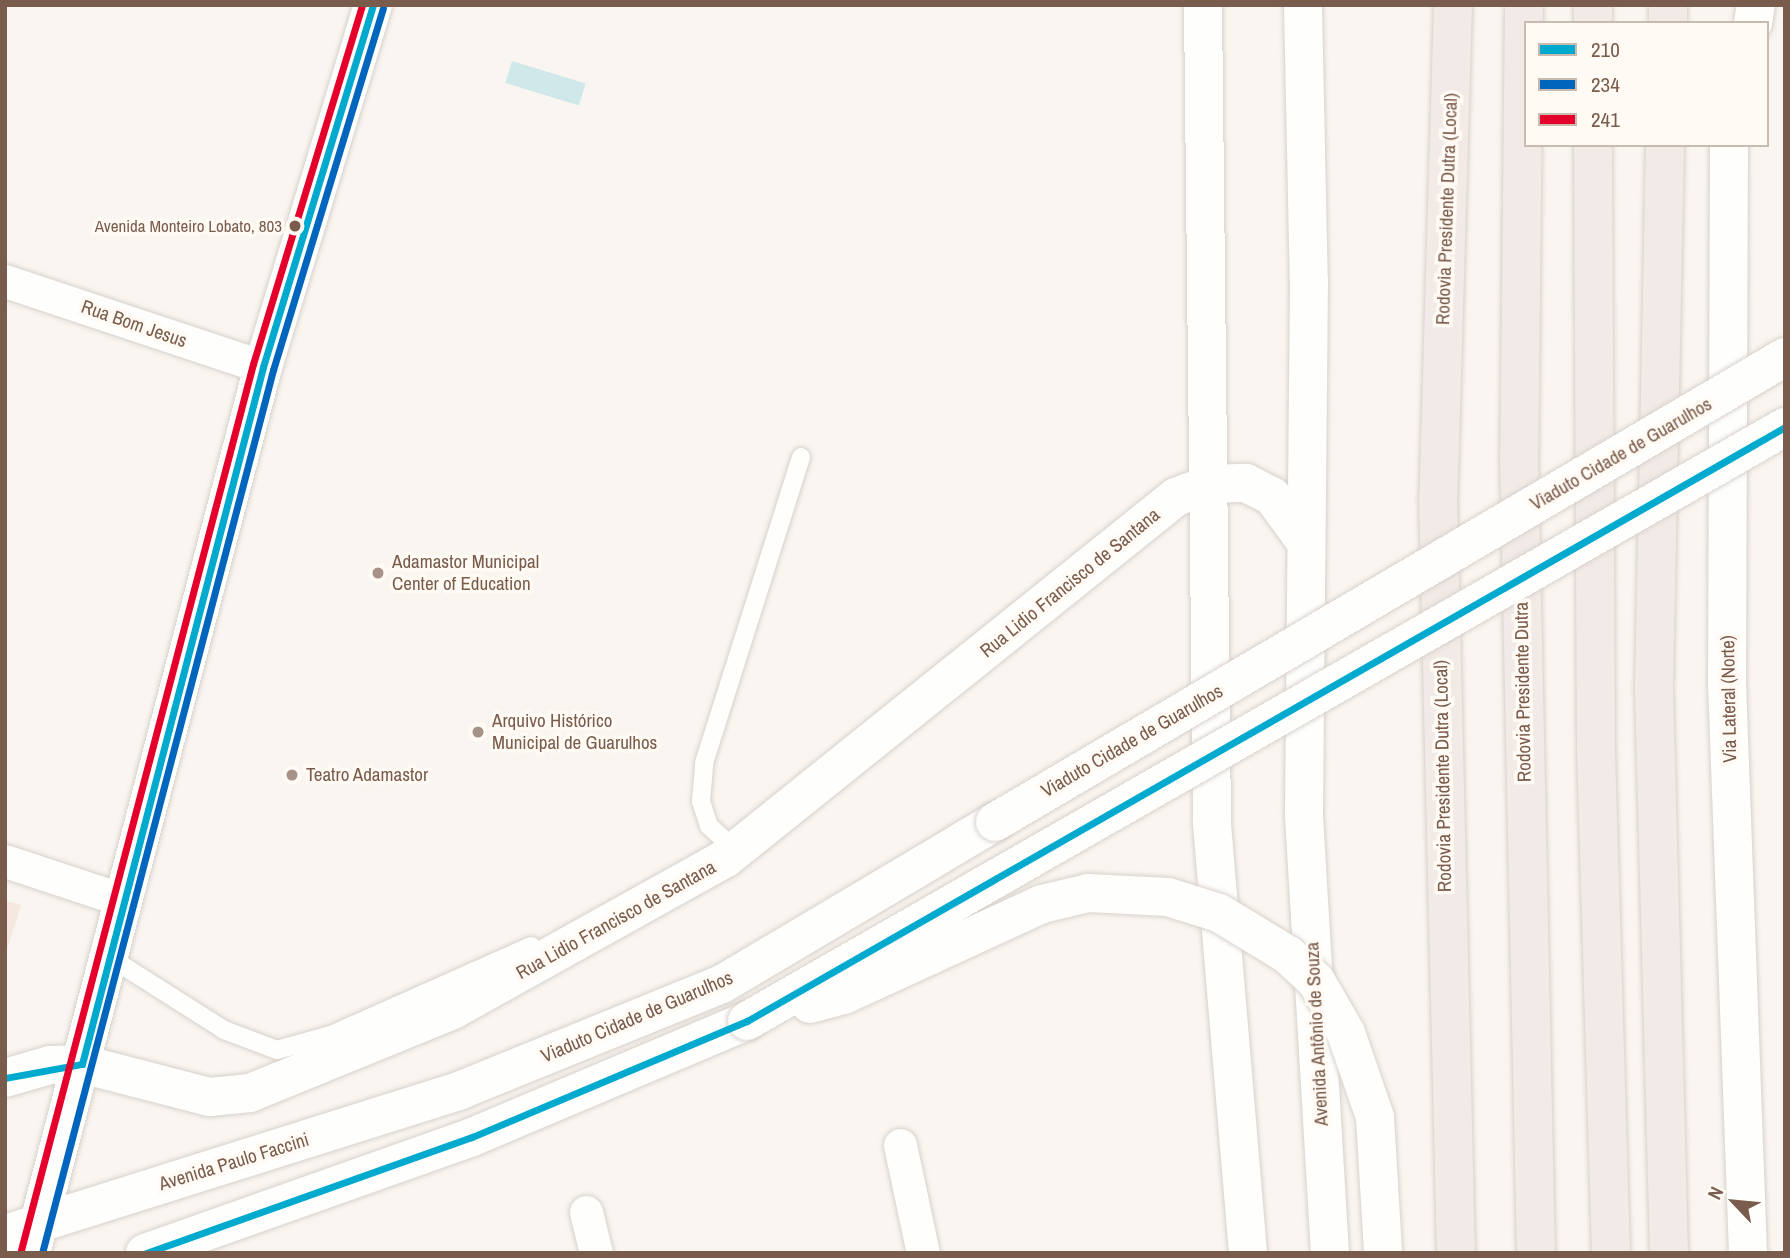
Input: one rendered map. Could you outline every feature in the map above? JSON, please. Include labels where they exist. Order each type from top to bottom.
[{"type":"highway","name":"Rodovia Presidente Dutra (Local)","points":[[1453,5],[1438,496],[1456,1253]]},
{"type":"highway","name":"Rodovia Presidente Dutra","points":[[1524,5],[1520,456],[1536,1253]]},
{"type":"highway","points":[[1593,147],[1596,751],[1611,1253]]},
{"type":"highway","points":[[1665,147],[1654,690],[1669,1253]]},
{"type":"main road","points":[[25,1236],[82,1064],[120,899],[263,368],[373,5]]},
{"type":"main road","points":[[1203,5],[1215,852],[1248,1253]]},
{"type":"main road","name":"Avenida Antônio de Souza","points":[[1303,5],[1309,281],[1303,538],[1304,816],[1330,1253]]},
{"type":"main road","name":"Via Lateral (Norte)","points":[[1729,147],[1727,683],[1748,1253]]},
{"type":"main road","name":"Viaduto Cidade de Guarulhos","points":[[461,1090],[722,984],[1785,357]]},
{"type":"main road","points":[[145,1253],[472,1137],[747,1021],[1785,427]]},
{"type":"main road","name":"Rua Lidio Francisco de Santana","points":[[5,1078],[50,1065],[82,1064],[210,1097],[250,1093],[453,1010],[731,854],[1176,497],[1210,484],[1246,483],[1272,496],[1303,538]]},
{"type":"main road","points":[[747,1021],[844,995],[1042,904],[1088,893],[1168,897],[1219,913],[1288,955],[1316,981],[1346,1033],[1374,1117],[1383,1253]]},
{"type":"main road","name":"Avenida Paulo Faccini","points":[[25,1236],[461,1090]]},
{"type":"street","name":"Rua Bom Jesus","points":[[5,281],[263,368]]},
{"type":"street","points":[[5,862],[120,899]]},
{"type":"street","points":[[900,1145],[923,1253]]},
{"type":"street","points":[[586,1212],[596,1253]]},
{"type":"lane","points":[[731,854],[709,826],[701,801],[704,763],[801,457]]},
{"type":"lane","points":[[106,955],[224,1030],[260,1046],[292,1047],[514,955],[669,869],[704,857],[731,854]]},
{"type":"shaded area","points":[[5,901],[21,905],[5,956]]},
{"type":"water","points":[[512,61],[586,84],[579,106],[505,83]]},
{"type":"transit line","name":"241","points":[[21,1250],[253,364],[362,5]]},
{"type":"transit line","name":"210","points":[[5,1078],[82,1064],[263,367],[373,5]]},
{"type":"transit line","name":"234","points":[[42,1253],[273,370],[383,8]]},
{"type":"transit line","name":"210","points":[[146,1253],[472,1137],[747,1021],[1785,427]]},
{"type":"place","name":"Avenida Monteiro Lobato, 803","points":[[295,226]]},
{"type":"place","name":"Adamastor Municipal Center of Education","points":[[378,573]]},
{"type":"place","name":"Arquivo Histórico Municipal de Guarulhos","points":[[478,732]]},
{"type":"place","name":"Teatro Adamastor","points":[[292,775]]}]
